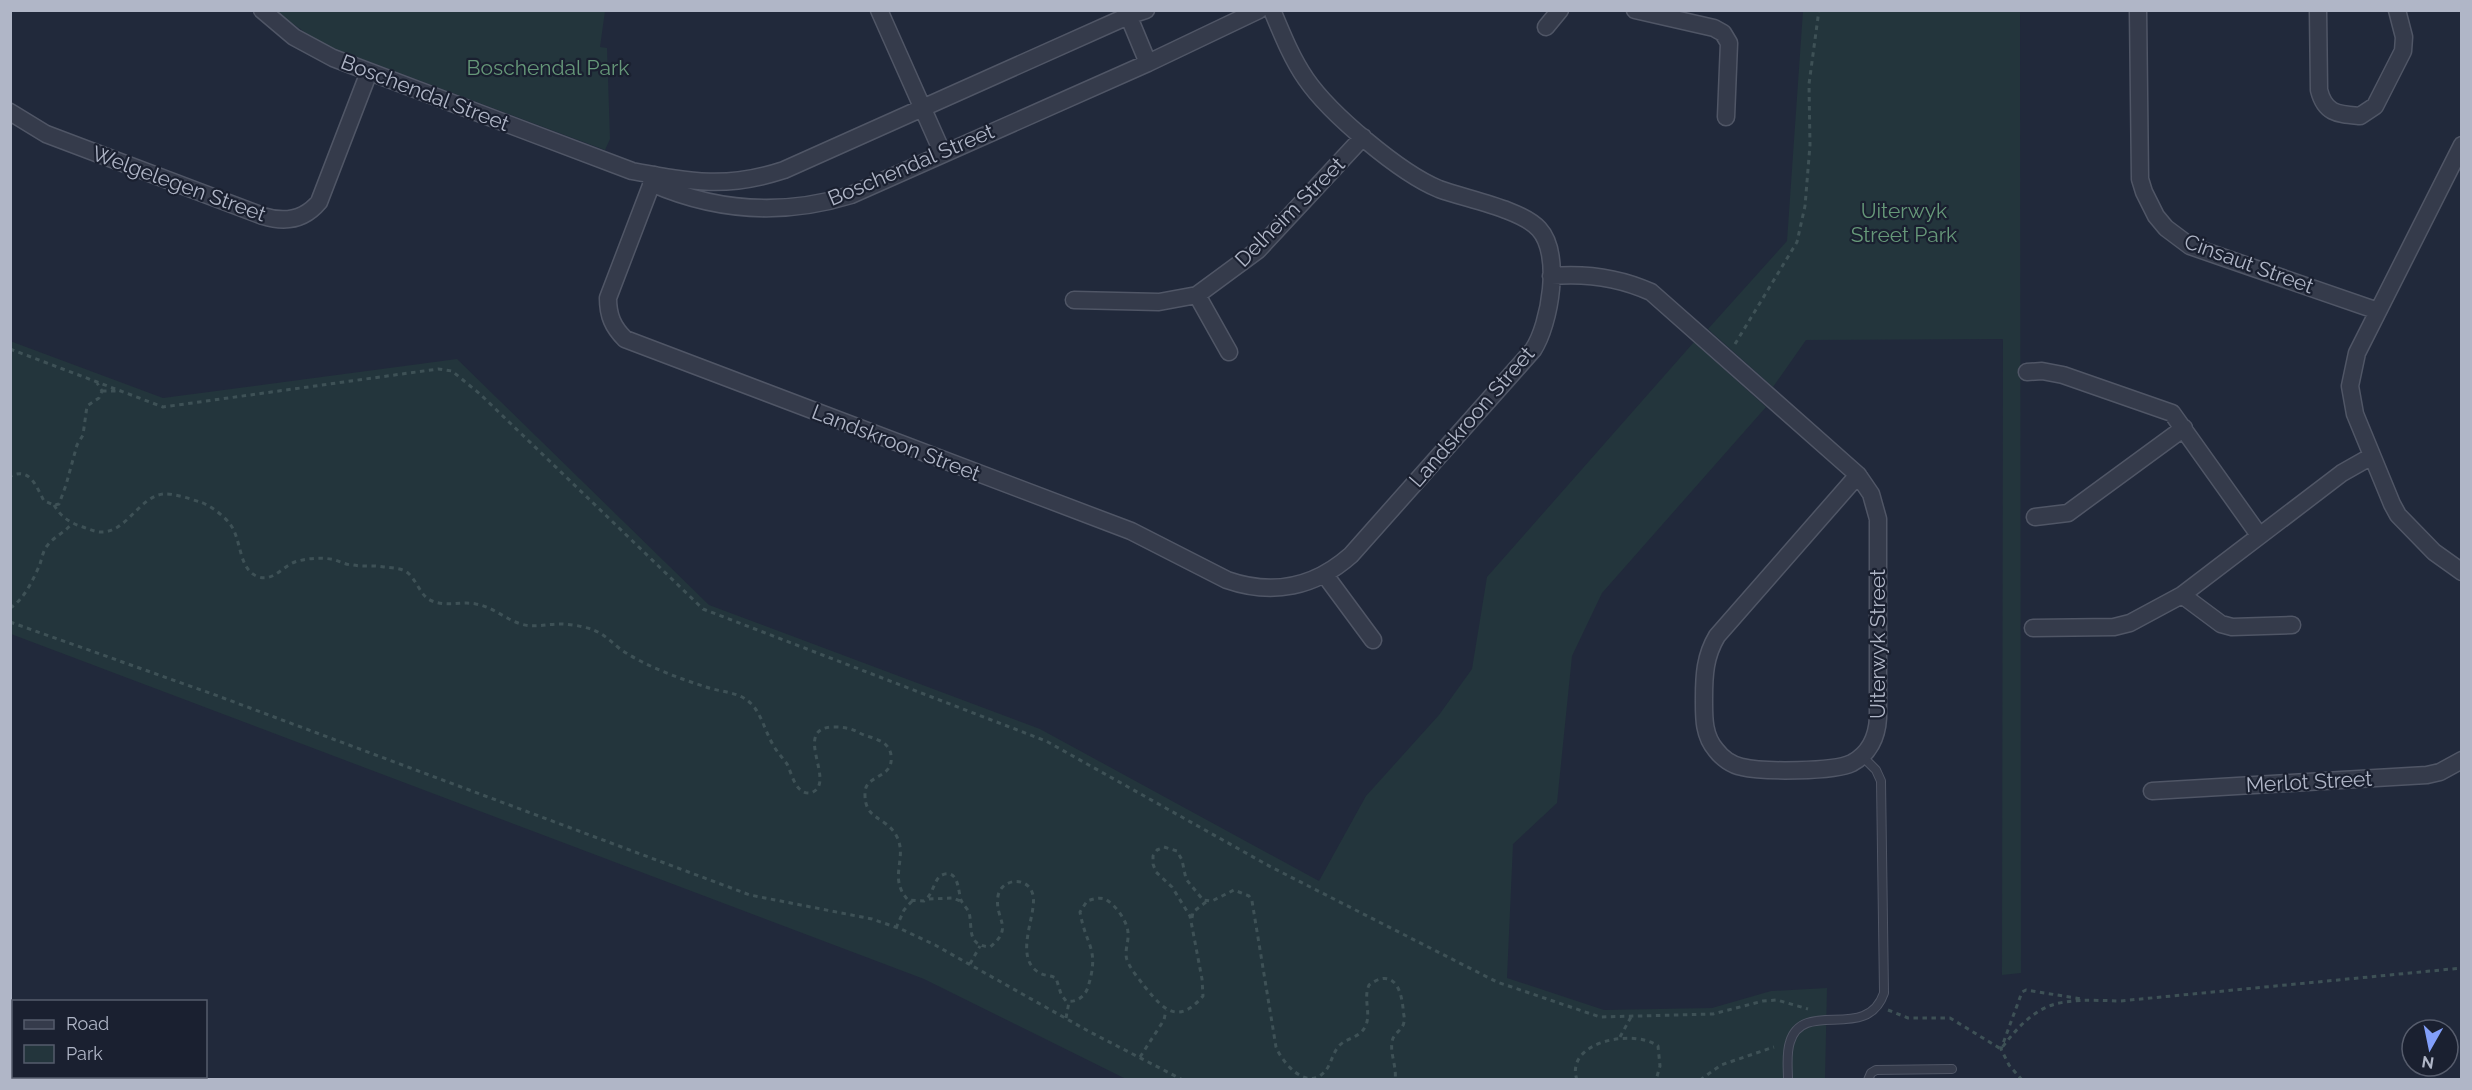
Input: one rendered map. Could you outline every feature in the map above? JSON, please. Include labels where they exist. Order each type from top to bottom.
[{"type":"street","name":"Boschendal Street","points":[[262,10],[294,37],[313,48],[369,72],[720,205],[758,209],[808,206],[851,195],[1148,63],[1258,10]]},
{"type":"street","points":[[879,10],[943,154]]},
{"type":"street","name":"Boschendal Street","points":[[654,179],[722,183],[764,177],[784,170],[1127,13],[1146,10]]},
{"type":"street","name":"Landskroon Street","points":[[654,179],[608,298],[612,324],[626,339],[1131,531],[1242,585],[1257,588],[1288,588],[1324,575],[1351,555],[1533,350],[1545,326],[1551,276],[1551,250],[1547,240],[1534,224],[1516,214],[1426,183],[1402,169],[1363,137],[1308,82],[1272,10]]},
{"type":"street","points":[[1546,27],[1560,10]]},
{"type":"street","points":[[1635,10],[1714,28],[1724,33],[1729,43],[1726,117]]},
{"type":"street","name":"Cinsaut Street","points":[[2138,10],[2138,165],[2144,192],[2156,216],[2166,228],[2190,246],[2378,311]]},
{"type":"street","points":[[2318,10],[2319,90],[2322,103],[2332,112],[2360,116],[2375,106],[2403,51],[2404,37],[2397,10]]},
{"type":"street","points":[[1127,13],[1148,63]]},
{"type":"street","name":"Welgelegen Street","points":[[10,112],[46,134],[263,216],[276,220],[288,220],[312,211],[319,202],[369,72]]},
{"type":"street","name":"Delheim Street","points":[[1074,300],[1159,302],[1197,295],[1258,250],[1363,137]]},
{"type":"street","points":[[2462,145],[2357,353],[2350,386],[2355,414],[2398,515],[2434,552],[2462,572]]},
{"type":"street","name":"Uiterwyk Street","points":[[1551,276],[1572,274],[1602,276],[1651,292],[1858,475],[1875,505],[1878,534],[1877,728],[1869,747],[1862,756]]},
{"type":"street","points":[[1197,295],[1229,352]]},
{"type":"street","points":[[2027,372],[2042,371],[2063,375],[2172,413],[2259,535]]},
{"type":"street","points":[[2035,517],[2068,513],[2184,428]]},
{"type":"street","points":[[2033,628],[2114,627],[2130,623],[2182,595],[2342,473],[2372,456]]},
{"type":"street","points":[[1858,475],[1717,636],[1708,653],[1705,665],[1704,720],[1710,742],[1716,751],[1732,764],[1741,767],[1832,769],[1843,767],[1862,756]]},
{"type":"street","points":[[1324,575],[1373,640]]},
{"type":"street","points":[[2182,595],[2221,624],[2232,627],[2292,625]]},
{"type":"street","name":"Merlot Street","points":[[2152,791],[2427,775],[2440,772],[2462,760]]},
{"type":"lane","points":[[1788,1080],[1791,1040],[1804,1024],[1868,1016],[1879,1005],[1884,993],[1881,781],[1876,770],[1862,756]]},
{"type":"lane","points":[[1868,1080],[1870,1073],[1876,1070],[1952,1070]]},
{"type":"path","points":[[1726,358],[1797,242],[1805,206],[1810,146],[1809,84],[1819,10]]},
{"type":"path","points":[[10,349],[163,407],[438,369],[452,372],[480,394],[703,609],[1046,741],[1271,867],[1497,982],[1600,1017],[1713,1014],[1763,1001],[1777,1000],[1811,1011],[1824,1020]]},
{"type":"path","points":[[95,382],[102,391]]},
{"type":"path","points":[[102,391],[121,391]]},
{"type":"path","points":[[54,505],[61,500],[77,445],[83,435],[87,406],[99,398],[102,391]]},
{"type":"path","points":[[10,479],[18,473],[30,476],[44,501],[54,505],[72,523],[98,533],[110,532],[153,497],[165,493],[204,503],[231,525],[243,559],[256,576],[272,576],[295,561],[319,558],[351,565],[379,566],[409,574],[424,596],[434,602],[470,603],[495,609],[519,624],[532,626],[560,624],[587,627],[602,633],[620,648],[661,670],[702,686],[734,694],[749,702],[755,707],[770,740],[786,762],[799,789],[804,792],[811,793],[817,789],[821,780],[814,748],[816,736],[822,729],[830,726],[849,728],[867,738],[880,741],[887,745],[891,753],[891,764],[884,775],[867,784],[865,792],[870,813],[885,821],[897,837],[900,846],[898,885],[903,894],[912,901],[953,898],[964,904]]},
{"type":"path","points":[[10,608],[23,596],[40,565],[45,547],[66,531],[72,523]]},
{"type":"path","points":[[10,622],[218,696],[740,892],[772,901],[872,919],[897,928],[970,964],[1183,1080]]},
{"type":"path","points":[[1069,1002],[1073,1002],[1086,992],[1093,972],[1093,953],[1080,912],[1087,901],[1096,898],[1104,899],[1126,923],[1129,932],[1126,956],[1129,964],[1161,1007],[1171,1012],[1183,1012],[1194,1007],[1203,996],[1190,916],[1172,887],[1156,872],[1153,856],[1157,850],[1164,847],[1177,851],[1182,860],[1186,879],[1203,900],[1208,901]]},
{"type":"path","points":[[927,900],[941,876],[948,874],[955,877],[968,911],[970,933],[980,946],[990,947],[998,941],[1003,931],[1004,924],[998,905],[1001,890],[1006,883],[1017,881],[1027,885],[1034,901],[1026,937],[1031,963],[1035,970],[1056,978],[1060,994],[1069,1002]]},
{"type":"path","points":[[1191,922],[1193,912],[1208,901],[1221,898],[1234,890],[1249,896],[1252,901],[1276,1047],[1287,1064],[1300,1076],[1310,1078],[1321,1075],[1329,1067],[1338,1047],[1361,1033],[1366,1026],[1368,1017],[1366,992],[1369,985],[1382,978],[1393,980],[1400,989],[1405,1019],[1404,1026],[1394,1036],[1392,1043],[1395,1080]]},
{"type":"path","points":[[897,928],[904,910],[912,901]]},
{"type":"path","points":[[970,964],[980,946]]},
{"type":"path","points":[[2001,1049],[2019,1024],[2034,1012],[2068,1001],[2120,1001],[2462,968]]},
{"type":"path","points":[[2001,1049],[2019,997],[2026,990],[2088,1000]]},
{"type":"path","points":[[1066,1018],[1069,1002]]},
{"type":"path","points":[[1879,1005],[1908,1018],[1950,1018],[2001,1049],[2020,1080]]},
{"type":"path","points":[[1140,1057],[1164,1020],[1166,1009]]},
{"type":"path","points":[[1620,1037],[1632,1015]]},
{"type":"path","points":[[1577,1080],[1576,1063],[1583,1054],[1593,1046],[1620,1037],[1642,1038],[1658,1046],[1660,1066],[1656,1080]]},
{"type":"path","points":[[1700,1080],[1721,1065],[1791,1040]]},
{"type":"green space","name":"Boschendal Park","points":[[275,11],[605,11],[600,47],[607,48],[610,139],[605,150],[333,48],[313,38]]},
{"type":"green space","name":"Uiterwyk Street Park","points":[[1803,11],[2020,11],[2021,973],[2002,975],[2003,339],[1806,340],[1773,387],[1708,329],[1787,241]]},
{"type":"green space","points":[[10,341],[163,398],[457,359],[709,605],[1040,729],[1319,881],[1366,796],[1439,715],[1472,669],[1487,577],[1694,342],[1766,407],[1602,593],[1572,656],[1557,803],[1513,844],[1507,978],[1604,1010],[1712,1008],[1771,991],[1827,988],[1825,1079],[1126,1079],[924,979],[11,634]]}]
